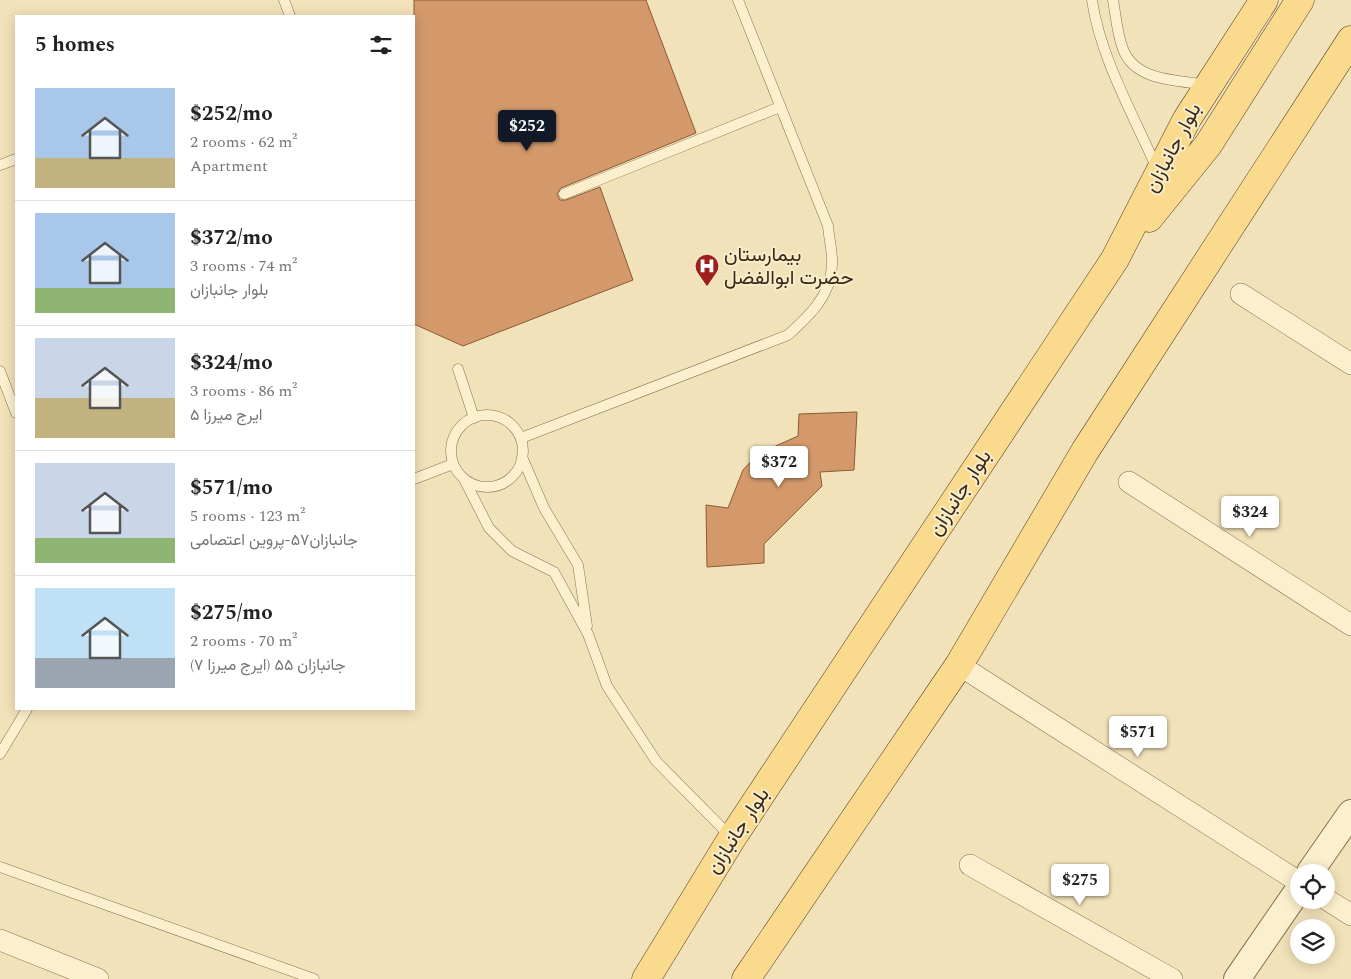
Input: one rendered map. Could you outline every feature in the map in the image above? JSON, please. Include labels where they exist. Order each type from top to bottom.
[{"type":"main road","name":"بلوار جانبازان","points":[[646,979],[732,838],[1115,259],[1187,119],[1264,0]]},
{"type":"main road","points":[[1115,259],[1208,145],[1300,0]]},
{"type":"main road","points":[[746,979],[959,665],[1085,451],[1351,40]]},
{"type":"street","points":[[1240,294],[1351,364]]},
{"type":"street","points":[[1129,482],[1351,625]]},
{"type":"street","points":[[959,665],[1290,876]]},
{"type":"street","points":[[1316,864],[1351,813]]},
{"type":"street","points":[[970,865],[1172,979]]},
{"type":"street","points":[[1236,979],[1290,902]]},
{"type":"street","points":[[1335,906],[1351,916]]},
{"type":"street","points":[[0,940],[98,979]]},
{"type":"lane","points":[[284,0],[290,15]]},
{"type":"lane","points":[[521,438],[788,336],[811,314],[826,292],[832,265],[828,226],[738,0]]},
{"type":"lane","points":[[1092,0],[1094,13],[1112,67],[1159,173]]},
{"type":"lane","points":[[1113,0],[1123,49],[1128,59],[1148,75],[1209,85]]},
{"type":"lane","points":[[564,194],[780,107]]},
{"type":"lane","points":[[0,165],[15,158]]},
{"type":"lane","points":[[458,369],[474,418]]},
{"type":"lane","points":[[0,370],[15,410]]},
{"type":"lane","points":[[588,634],[578,565],[544,508],[522,457],[521,438],[516,430],[502,418],[483,415],[466,422],[454,436],[451,446],[453,464],[464,479],[489,528],[512,551],[554,572],[588,634],[608,686],[656,761],[732,838]]},
{"type":"lane","points":[[464,479],[481,486],[500,485],[515,474],[522,457]]},
{"type":"lane","points":[[415,479],[453,464]]},
{"type":"lane","points":[[0,754],[26,710]]},
{"type":"lane","points":[[0,867],[314,979]]},
{"type":"building","points":[[414,0],[646,0],[696,133],[561,188],[557,194],[560,200],[566,200],[600,187],[633,280],[463,346],[415,324]]},
{"type":"building","points":[[857,412],[854,470],[820,472],[822,486],[764,544],[764,563],[707,567],[706,505],[728,508],[743,470],[758,454],[798,436],[799,414]]},
{"type":"place","name":"بیمارستان حضرت ابوالفضل","points":[[707,287]]}]
